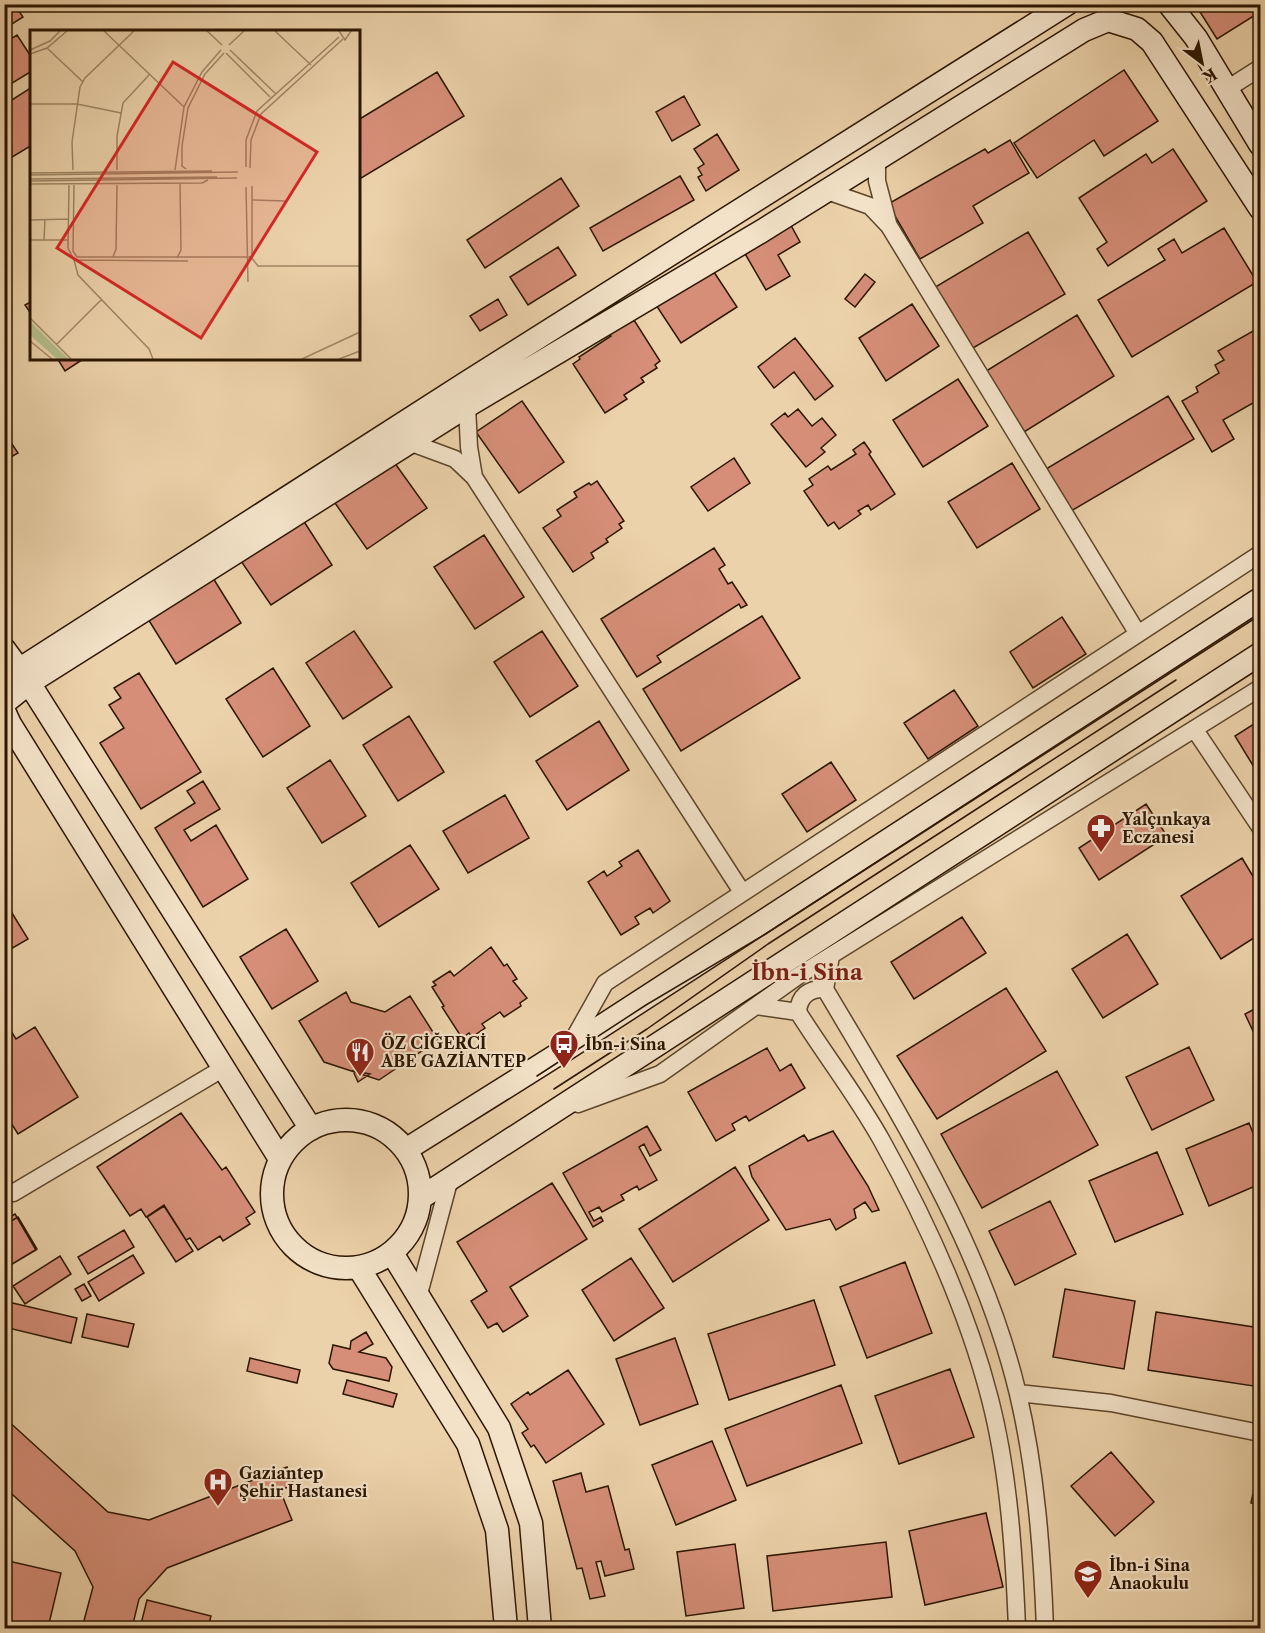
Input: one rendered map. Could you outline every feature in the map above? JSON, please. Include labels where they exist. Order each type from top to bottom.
[{"type":"street","points":[[280,1159],[222,1069],[6,713],[24,676],[476,377],[1067,4]]},
{"type":"street","points":[[1169,4],[1196,38],[1260,144]]},
{"type":"street","points":[[4,690],[6,682],[24,676],[467,406],[827,191],[877,157],[1084,30],[1107,20],[1137,29],[1152,42],[1260,208]]},
{"type":"street","points":[[1227,89],[1260,68]]},
{"type":"street","points":[[877,157],[877,181],[890,226]]},
{"type":"street","points":[[827,191],[870,206],[890,226],[1138,634]]},
{"type":"street","points":[[467,406],[469,447],[474,477]]},
{"type":"street","points":[[409,442],[455,459],[474,477],[742,892]]},
{"type":"street","points":[[568,1048],[605,983],[1260,554]]},
{"type":"street","points":[[406,1149],[568,1048],[1260,599]]},
{"type":"street","points":[[4,649],[24,676],[311,1129]]},
{"type":"street","points":[[422,1197],[1260,654]]},
{"type":"street","points":[[546,1115],[660,1074],[831,956],[1260,688]]},
{"type":"street","points":[[1195,730],[1260,827]]},
{"type":"street","points":[[831,956],[825,989],[905,1124],[952,1216],[990,1306],[1018,1394],[1036,1503],[1045,1629]]},
{"type":"street","points":[[798,1012],[804,994],[810,990],[825,989]]},
{"type":"street","points":[[756,1006],[798,1012],[880,1138],[935,1247],[967,1327],[990,1400],[1012,1546],[1017,1629]]},
{"type":"street","points":[[13,1193],[222,1069]]},
{"type":"street","points":[[339,1119],[365,1121],[388,1131],[406,1149],[419,1177],[422,1197],[417,1220],[405,1241],[392,1253],[359,1268],[341,1269],[317,1264],[297,1251],[282,1233],[273,1210],[272,1185],[280,1159],[294,1140],[311,1129],[339,1119]]},
{"type":"street","points":[[419,1294],[450,1178]]},
{"type":"street","points":[[392,1253],[499,1428],[531,1523],[540,1629]]},
{"type":"street","points":[[359,1268],[468,1444],[497,1530],[506,1629]]},
{"type":"street","points":[[1018,1394],[1111,1403],[1260,1433]]},
{"type":"building","points":[[4,4],[14,4],[23,17],[4,29]]},
{"type":"building","points":[[1195,4],[1260,4],[1260,12],[1217,39]]},
{"type":"building","points":[[17,35],[30,55],[30,72],[4,88],[4,43]]},
{"type":"building","points":[[1124,70],[1158,121],[1104,156],[1094,140],[1037,178],[1014,143]]},
{"type":"building","points":[[437,72],[464,116],[360,179],[360,119]]},
{"type":"building","points":[[30,88],[30,146],[4,162],[4,105]]},
{"type":"building","points":[[684,96],[700,125],[672,141],[656,112]]},
{"type":"building","points":[[717,134],[739,170],[706,191],[698,177],[702,175],[698,168],[704,164],[694,149]]},
{"type":"building","points":[[1010,140],[1029,173],[973,206],[983,223],[920,259],[888,204],[985,149],[988,153]]},
{"type":"building","points":[[1173,149],[1207,201],[1108,266],[1097,249],[1107,242],[1079,198],[1146,154],[1152,163]]},
{"type":"building","points":[[680,176],[694,200],[603,251],[590,228]]},
{"type":"building","points":[[561,178],[579,206],[485,268],[467,240]]},
{"type":"building","points":[[787,218],[800,242],[778,255],[790,276],[766,290],[740,245]]},
{"type":"building","points":[[1224,228],[1257,282],[1132,357],[1098,300],[1165,260],[1158,249],[1174,239],[1182,253]]},
{"type":"building","points":[[1028,232],[1065,294],[973,348],[943,298],[939,301],[932,289]]},
{"type":"building","points":[[558,247],[576,275],[528,305],[510,277]]},
{"type":"building","points":[[710,266],[737,307],[681,343],[654,302]]},
{"type":"building","points":[[865,274],[875,282],[855,307],[845,299]]},
{"type":"building","points":[[498,299],[507,315],[480,331],[470,316]]},
{"type":"building","points":[[30,302],[30,312],[25,305]]},
{"type":"building","points":[[912,304],[939,346],[886,381],[859,338]]},
{"type":"building","points":[[1077,315],[1114,376],[1024,432],[983,373]]},
{"type":"building","points":[[627,320],[629,323],[634,320],[660,361],[655,365],[657,368],[641,378],[644,382],[624,395],[627,399],[605,413],[573,364],[580,359],[579,357],[611,336],[608,332]]},
{"type":"building","points":[[1260,327],[1260,399],[1223,420],[1234,439],[1212,452],[1182,401],[1198,392],[1196,387],[1219,373],[1215,365],[1224,360],[1218,351]]},
{"type":"building","points":[[795,338],[833,386],[815,400],[794,372],[774,388],[758,367]]},
{"type":"building","points":[[58,360],[82,360],[65,371]]},
{"type":"building","points":[[958,379],[988,426],[923,467],[893,420]]},
{"type":"building","points":[[1168,396],[1194,439],[1071,511],[1046,469]]},
{"type":"building","points":[[522,401],[564,462],[519,493],[476,432]]},
{"type":"building","points":[[798,409],[812,426],[822,418],[836,435],[821,448],[825,452],[806,467],[771,424],[785,413],[788,417]]},
{"type":"building","points":[[4,432],[18,453],[4,461]]},
{"type":"building","points":[[864,442],[871,452],[869,454],[895,494],[871,510],[868,505],[858,511],[861,514],[839,529],[834,522],[828,526],[804,491],[813,485],[809,479],[828,466],[831,470],[856,454],[853,450]]},
{"type":"building","points":[[734,458],[750,483],[708,511],[691,487]]},
{"type":"building","points":[[394,462],[427,508],[367,549],[335,503]]},
{"type":"building","points":[[1012,463],[1040,509],[977,548],[948,502]]},
{"type":"building","points":[[597,481],[624,521],[619,524],[622,528],[606,539],[608,542],[591,553],[594,558],[573,572],[543,528],[561,516],[557,510],[577,497],[574,492]]},
{"type":"building","points":[[303,520],[332,565],[271,605],[241,561]]},
{"type":"building","points":[[484,535],[524,597],[475,629],[434,567]]},
{"type":"building","points":[[714,548],[725,565],[719,569],[728,584],[732,582],[747,605],[741,608],[739,604],[657,656],[661,662],[637,677],[601,619]]},
{"type":"building","points":[[213,578],[241,623],[176,664],[148,619]]},
{"type":"building","points":[[762,616],[800,678],[681,751],[643,689]]},
{"type":"building","points":[[1062,617],[1086,654],[1033,688],[1010,652]]},
{"type":"building","points":[[354,631],[392,687],[343,719],[306,663]]},
{"type":"building","points":[[542,631],[578,686],[530,717],[494,662]]},
{"type":"building","points":[[273,668],[310,726],[263,757],[226,699]]},
{"type":"building","points":[[139,673],[201,772],[141,809],[100,743],[124,728],[109,705],[121,698],[114,688]]},
{"type":"building","points":[[954,690],[978,726],[928,759],[904,723]]},
{"type":"building","points":[[409,716],[444,772],[398,801],[363,745]]},
{"type":"building","points":[[1260,720],[1260,777],[1235,736]]},
{"type":"building","points":[[599,721],[629,770],[567,810],[536,761]]},
{"type":"building","points":[[330,760],[366,816],[322,843],[287,788]]},
{"type":"building","points":[[831,762],[856,800],[807,832],[782,794]]},
{"type":"building","points":[[203,781],[220,809],[184,830],[191,841],[216,825],[248,879],[203,907],[155,828],[195,803],[187,791]]},
{"type":"building","points":[[505,795],[529,838],[468,873],[443,831]]},
{"type":"building","points":[[1146,804],[1167,836],[1099,880],[1079,848]]},
{"type":"building","points":[[410,845],[439,889],[379,927],[351,883]]},
{"type":"building","points":[[638,850],[670,901],[653,913],[650,908],[635,917],[639,924],[621,935],[588,882],[604,871],[607,876],[622,866],[619,862]]},
{"type":"building","points":[[1242,858],[1260,888],[1260,934],[1221,959],[1181,896]]},
{"type":"building","points":[[4,900],[28,939],[4,953]]},
{"type":"building","points":[[962,917],[986,953],[914,999],[891,962]]},
{"type":"building","points":[[286,929],[318,981],[272,1009],[240,957]]},
{"type":"building","points":[[1127,934],[1158,984],[1103,1018],[1072,969]]},
{"type":"building","points":[[491,947],[504,966],[507,964],[517,979],[513,981],[527,998],[520,1003],[521,1006],[504,1017],[500,1012],[482,1024],[485,1028],[472,1037],[469,1033],[462,1038],[442,1007],[444,1006],[432,987],[436,985],[433,982],[450,971],[454,976]]},
{"type":"building","points":[[1006,988],[1046,1051],[937,1119],[897,1056]]},
{"type":"building","points":[[346,992],[351,1002],[385,1012],[410,996],[438,1040],[379,1080],[324,1062],[299,1021]]},
{"type":"building","points":[[1260,1006],[1260,1046],[1245,1014]]},
{"type":"building","points":[[4,1020],[16,1039],[35,1027],[78,1097],[18,1134],[4,1112]]},
{"type":"building","points":[[1189,1047],[1214,1100],[1152,1130],[1126,1077]]},
{"type":"building","points":[[767,1048],[780,1071],[791,1064],[805,1088],[749,1121],[746,1116],[732,1124],[735,1130],[716,1141],[688,1092]]},
{"type":"building","name":"ÖZ CİĞERCİ ABE GAZİANTEP","points":[[353,1071],[370,1074],[358,1082]]},
{"type":"building","points":[[1057,1071],[1098,1145],[982,1208],[941,1134]]},
{"type":"building","points":[[181,1113],[222,1170],[226,1167],[255,1212],[246,1218],[250,1224],[223,1241],[220,1236],[198,1250],[190,1238],[186,1240],[164,1205],[146,1217],[141,1209],[130,1216],[97,1167]]},
{"type":"building","points":[[1249,1123],[1260,1150],[1260,1184],[1209,1206],[1186,1149]]},
{"type":"building","points":[[647,1126],[661,1150],[650,1156],[644,1144],[639,1147],[657,1180],[639,1190],[637,1186],[621,1195],[624,1200],[602,1212],[599,1207],[589,1212],[594,1221],[601,1217],[603,1221],[593,1227],[563,1173]]},
{"type":"building","points":[[833,1131],[868,1186],[879,1210],[872,1212],[865,1202],[854,1209],[856,1218],[836,1230],[830,1219],[786,1230],[752,1177],[749,1166],[804,1135],[808,1141]]},
{"type":"building","points":[[1157,1152],[1183,1214],[1115,1242],[1089,1181]]},
{"type":"building","points":[[735,1167],[769,1220],[673,1282],[639,1229]]},
{"type":"building","points":[[552,1183],[587,1239],[510,1287],[528,1316],[503,1332],[497,1323],[488,1328],[471,1301],[487,1291],[457,1242]]},
{"type":"building","points":[[1050,1201],[1076,1254],[1015,1285],[989,1231]]},
{"type":"building","points":[[164,1206],[193,1251],[176,1262],[147,1217]]},
{"type":"building","points":[[15,1214],[36,1250],[4,1269],[4,1220]]},
{"type":"building","points":[[18,1217],[37,1249],[4,1269],[4,1225]]},
{"type":"building","points":[[124,1230],[134,1247],[88,1274],[78,1257]]},
{"type":"building","points":[[133,1255],[144,1273],[99,1301],[88,1282]]},
{"type":"building","points":[[60,1256],[71,1274],[25,1304],[13,1286]]},
{"type":"building","points":[[631,1258],[664,1308],[614,1341],[582,1290]]},
{"type":"building","points":[[905,1262],[932,1333],[867,1358],[840,1287]]},
{"type":"building","points":[[84,1284],[91,1296],[82,1301],[75,1289]]},
{"type":"building","points":[[1065,1289],[1135,1301],[1124,1369],[1053,1357]]},
{"type":"building","points":[[814,1300],[835,1365],[729,1400],[708,1334]]},
{"type":"building","points":[[4,1301],[77,1318],[71,1343],[4,1327]]},
{"type":"building","points":[[1156,1312],[1260,1328],[1260,1387],[1148,1370]]},
{"type":"building","points":[[87,1314],[134,1324],[128,1347],[82,1337]]},
{"type":"building","points":[[366,1332],[373,1344],[359,1352],[386,1358],[392,1367],[389,1381],[333,1369],[329,1363],[333,1345],[350,1349],[351,1341]]},
{"type":"building","points":[[675,1338],[698,1404],[640,1425],[616,1359]]},
{"type":"building","points":[[250,1358],[300,1370],[297,1383],[247,1371]]},
{"type":"building","points":[[950,1369],[974,1437],[899,1464],[875,1396]]},
{"type":"building","points":[[568,1370],[604,1424],[546,1463],[534,1445],[531,1447],[522,1433],[528,1429],[511,1404],[528,1392],[530,1395]]},
{"type":"building","points":[[347,1380],[397,1394],[393,1407],[343,1394]]},
{"type":"building","points":[[841,1385],[862,1443],[747,1486],[725,1429]]},
{"type":"building","points":[[6,1419],[108,1512],[149,1520],[287,1467],[294,1485],[280,1490],[292,1520],[167,1568],[139,1599],[132,1628],[82,1628],[93,1587],[75,1551],[4,1487]]},
{"type":"building","points":[[712,1441],[736,1500],[676,1525],[652,1465]]},
{"type":"building","points":[[1111,1452],[1154,1502],[1115,1536],[1071,1486]]},
{"type":"building","points":[[581,1473],[586,1492],[608,1486],[625,1550],[629,1549],[634,1569],[605,1576],[601,1561],[596,1562],[605,1596],[590,1599],[582,1568],[577,1569],[553,1481]]},
{"type":"building","points":[[1257,1474],[1260,1475],[1260,1505],[1251,1503]]},
{"type":"building","points":[[986,1513],[1003,1587],[925,1605],[909,1531]]},
{"type":"building","points":[[886,1542],[892,1597],[773,1611],[767,1556]]},
{"type":"building","points":[[735,1544],[744,1608],[686,1616],[677,1552]]},
{"type":"building","points":[[4,1560],[61,1573],[48,1628],[4,1628]]},
{"type":"building","points":[[147,1600],[211,1616],[208,1628],[140,1628]]},
{"type":"tram line","points":[[537,1076],[646,1005],[764,935],[1260,615]]},
{"type":"tram line","points":[[554,1089],[647,1029],[768,944],[1176,680]]},
{"type":"place","name":"Yalçınkaya Eczanesi","points":[[1101,854]]},
{"type":"place","name":"İbn-i Sina","points":[[564,1070]]},
{"type":"place","name":"ÖZ CİĞERCİ ABE GAZİANTEP","points":[[360,1078]]},
{"type":"place","name":"Gaziantep Şehir Hastanesi","points":[[218,1508]]},
{"type":"place","name":"İbn-i Sina Anaokulu","points":[[1088,1600]]},
{"type":"district","name":"İbn-i Sina","points":[[807,972]]}]
